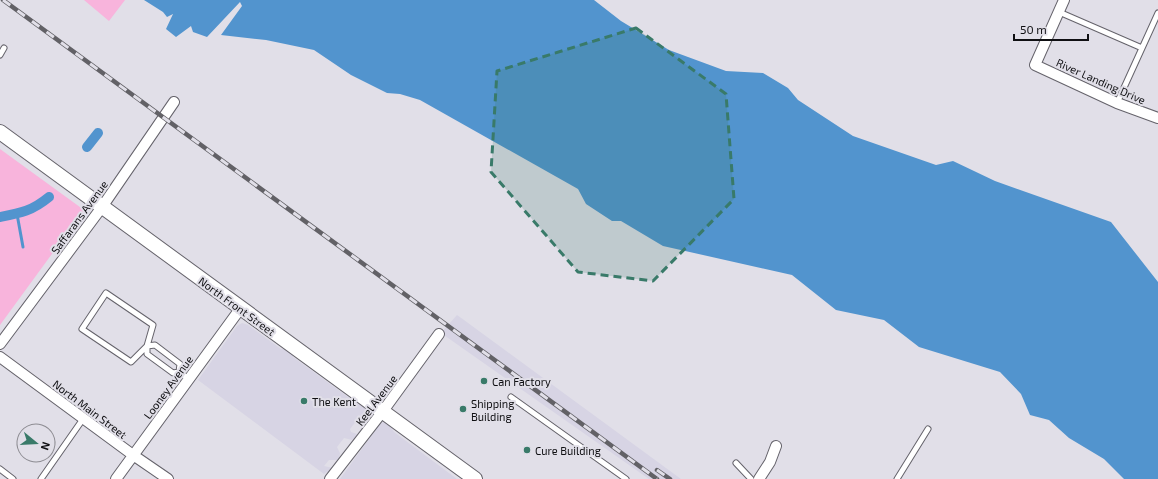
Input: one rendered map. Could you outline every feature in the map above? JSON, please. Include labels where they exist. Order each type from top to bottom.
[{"type":"street","points":[[1058,12],[1064,0]]},
{"type":"street","name":"River Landing Drive","points":[[1058,12],[1035,65],[1117,102],[1158,118]]},
{"type":"street","name":"Saffarans Avenue","points":[[0,344],[102,207],[174,102]]},
{"type":"street","name":"North Front Street","points":[[0,132],[240,309],[475,479]]},
{"type":"street","name":"Looney Avenue","points":[[116,479],[240,309]]},
{"type":"street","name":"Keel Avenue","points":[[330,479],[383,411],[439,334]]},
{"type":"street","name":"North Main Street","points":[[0,357],[83,419],[168,479]]},
{"type":"street","points":[[759,479],[770,462],[776,446]]},
{"type":"lane","points":[[1058,12],[1142,48]]},
{"type":"lane","points":[[1117,102],[1158,13]]},
{"type":"lane","points":[[0,55],[4,48]]},
{"type":"lane","points":[[179,372],[180,364],[155,345],[146,346],[131,362],[82,329],[106,293],[153,326],[146,346],[147,354],[173,373],[179,372],[189,379]]},
{"type":"lane","points":[[511,397],[626,479]]},
{"type":"lane","points":[[41,479],[83,419]]},
{"type":"lane","points":[[897,479],[928,429]]},
{"type":"lane","points":[[736,463],[751,479]]},
{"type":"lane","points":[[0,469],[13,479]]},
{"type":"highlighted area","points":[[636,28],[726,94],[734,199],[653,281],[578,272],[491,172],[497,71]]},
{"type":"shaded area","points":[[84,0],[125,0],[109,21]]},
{"type":"shaded area","points":[[0,149],[84,210],[0,325]]},
{"type":"shaded area","points":[[457,315],[681,479],[649,479],[441,333]]},
{"type":"shaded area","points":[[242,323],[248,325],[281,349],[285,348],[293,353],[293,357],[359,405],[363,404],[371,411],[372,415],[368,421],[357,420],[350,429],[351,432],[357,434],[355,438],[352,440],[344,438],[337,447],[340,453],[339,460],[329,460],[324,466],[333,468],[330,472],[324,474],[198,380],[237,326]]},
{"type":"shaded area","points":[[384,422],[389,424],[394,432],[457,479],[340,479],[380,424]]},
{"type":"water","points":[[144,0],[594,0],[621,21],[669,50],[726,71],[763,73],[788,88],[798,100],[853,136],[936,165],[953,161],[995,181],[1111,222],[1158,282],[1158,479],[1124,479],[1104,459],[1069,438],[1049,420],[1030,415],[1021,394],[1000,372],[919,347],[884,320],[836,310],[792,275],[663,246],[621,221],[612,221],[586,204],[578,189],[420,100],[400,94],[387,93],[351,75],[314,50],[266,40],[221,35],[242,6],[240,2],[207,37],[193,32],[191,26],[176,37],[166,29],[173,14],[167,17],[163,12]]},
{"type":"waterway","points":[[87,147],[98,133]]},
{"type":"waterway","points":[[0,217],[26,211],[49,197]]},
{"type":"waterway","points":[[17,214],[23,247]]},
{"type":"railway","points":[[3,0],[657,479]]},
{"type":"railway","points":[[657,470],[670,479]]},
{"type":"place","name":"Can Factory","points":[[484,381]]},
{"type":"place","name":"The Kent","points":[[304,401]]},
{"type":"place","name":"Shipping Building","points":[[463,409]]},
{"type":"place","name":"Cure Building","points":[[527,450]]}]
